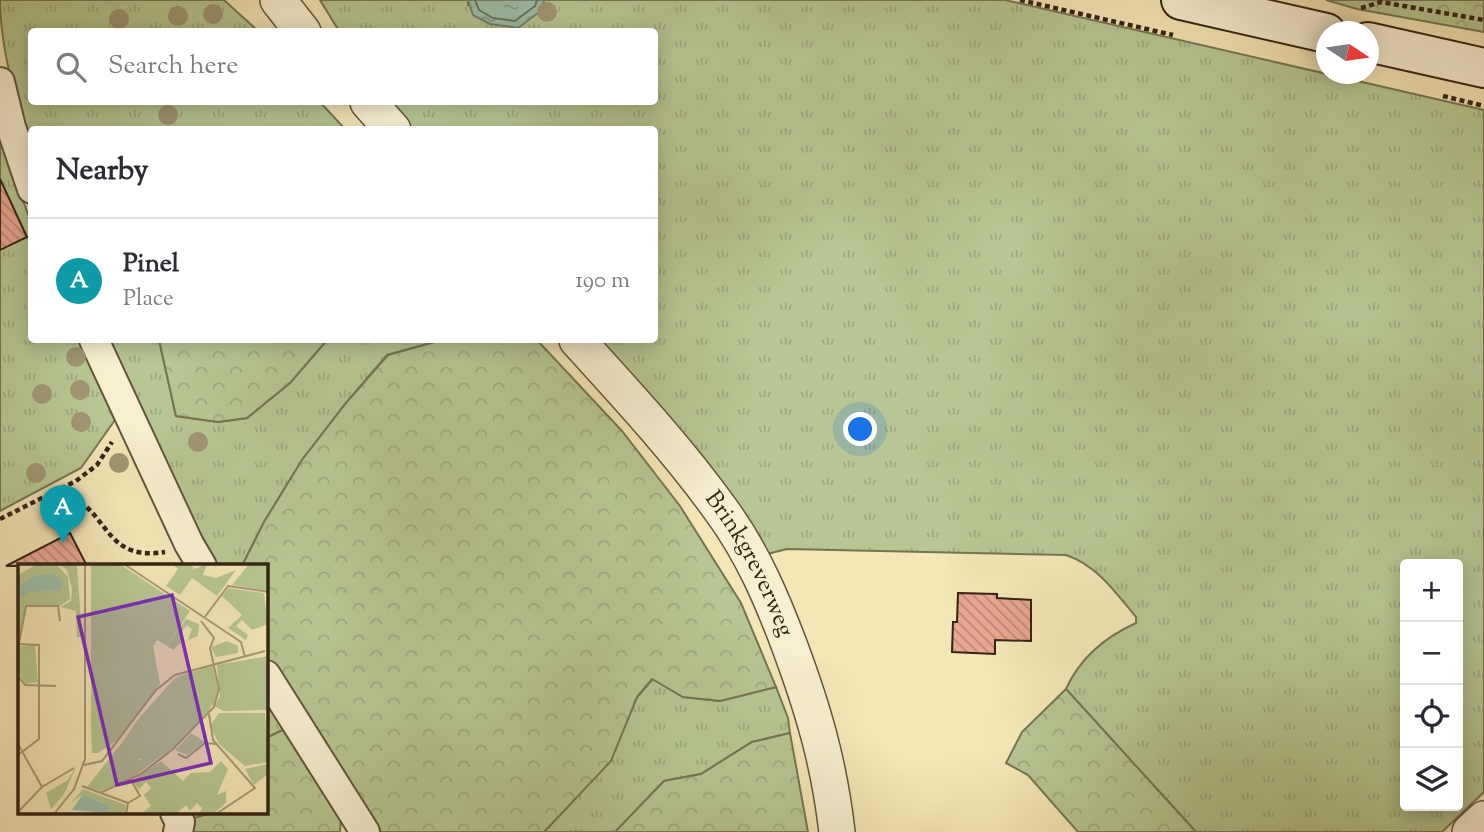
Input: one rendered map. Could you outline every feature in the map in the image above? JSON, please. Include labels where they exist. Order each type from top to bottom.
[{"type":"main road","points":[[1181,0],[1316,31]]},
{"type":"main road","points":[[1379,32],[1484,68]]},
{"type":"street","points":[[278,0],[300,28]]},
{"type":"street","points":[[0,82],[6,130],[28,180]]},
{"type":"street","points":[[371,105],[389,126]]},
{"type":"street","points":[[95,343],[195,555]]},
{"type":"street","name":"Brinkgreverweg","points":[[581,343],[685,461],[751,555],[776,608],[809,699],[823,745],[837,832]]},
{"type":"street","points":[[268,678],[359,828]]},
{"type":"street","points":[[1470,832],[1484,819]]},
{"type":"path","points":[[1367,21],[1381,2],[1484,20]]},
{"type":"path","points":[[0,519],[57,492],[97,465],[129,416]]},
{"type":"path","points":[[57,492],[73,496],[120,544],[131,551],[152,554],[173,551],[195,555]]},
{"type":"green space","points":[[0,0],[224,0],[255,28],[28,28],[28,105],[323,105],[342,126],[28,126],[28,139],[10,75]]},
{"type":"green space","points":[[320,0],[468,0],[468,5],[542,10],[544,0],[1005,0],[1316,71],[1316,84],[1371,84],[1484,110],[1484,792],[1442,832],[1196,832],[1066,689],[1086,658],[1114,635],[1136,623],[1136,617],[1113,589],[1087,566],[1066,555],[787,549],[763,555],[595,343],[658,343],[658,126],[407,126],[388,105],[658,105],[658,28],[337,28]]},
{"type":"green space","points":[[1326,0],[1484,0],[1484,32],[1357,9]]},
{"type":"green space","points":[[0,138],[28,214],[28,343],[80,343],[115,420],[81,468],[0,511]]},
{"type":"green space","points":[[108,343],[160,343],[176,416],[218,422],[247,418],[290,383],[324,343],[431,343],[387,355],[346,403],[302,460],[264,522],[243,564],[210,564]]},
{"type":"green space","points":[[160,343],[324,343],[290,383],[247,418],[218,422],[176,416]]},
{"type":"green space","points":[[431,343],[540,343],[622,431],[680,506],[741,603],[776,687],[720,701],[683,697],[652,679],[637,697],[611,761],[544,832],[380,832],[268,662],[268,564],[243,564],[264,522],[302,460],[388,355]]},
{"type":"green space","points":[[653,679],[683,697],[720,701],[776,687],[788,718],[790,733],[752,742],[701,774],[664,781],[615,832],[544,832],[610,761],[637,697]]},
{"type":"green space","points":[[1066,689],[1196,832],[1078,832],[1028,775],[1006,763],[1022,732]]},
{"type":"green space","points":[[268,691],[291,726],[268,737]]},
{"type":"green space","points":[[291,726],[341,818],[340,832],[193,832],[187,820],[208,814],[268,814],[268,737]]},
{"type":"green space","points":[[790,733],[808,832],[615,832],[664,781],[701,774],[752,742]]},
{"type":"water","points":[[468,0],[544,0],[542,10],[518,28],[490,24],[473,15]]},
{"type":"building","points":[[0,179],[27,237],[0,250]]},
{"type":"building","points":[[70,533],[86,564],[18,564],[6,566]]},
{"type":"building","points":[[958,593],[997,594],[997,598],[1031,600],[1031,641],[995,640],[995,654],[952,652]]},
{"type":"place","name":"Pinel","points":[[63,543]]}]
